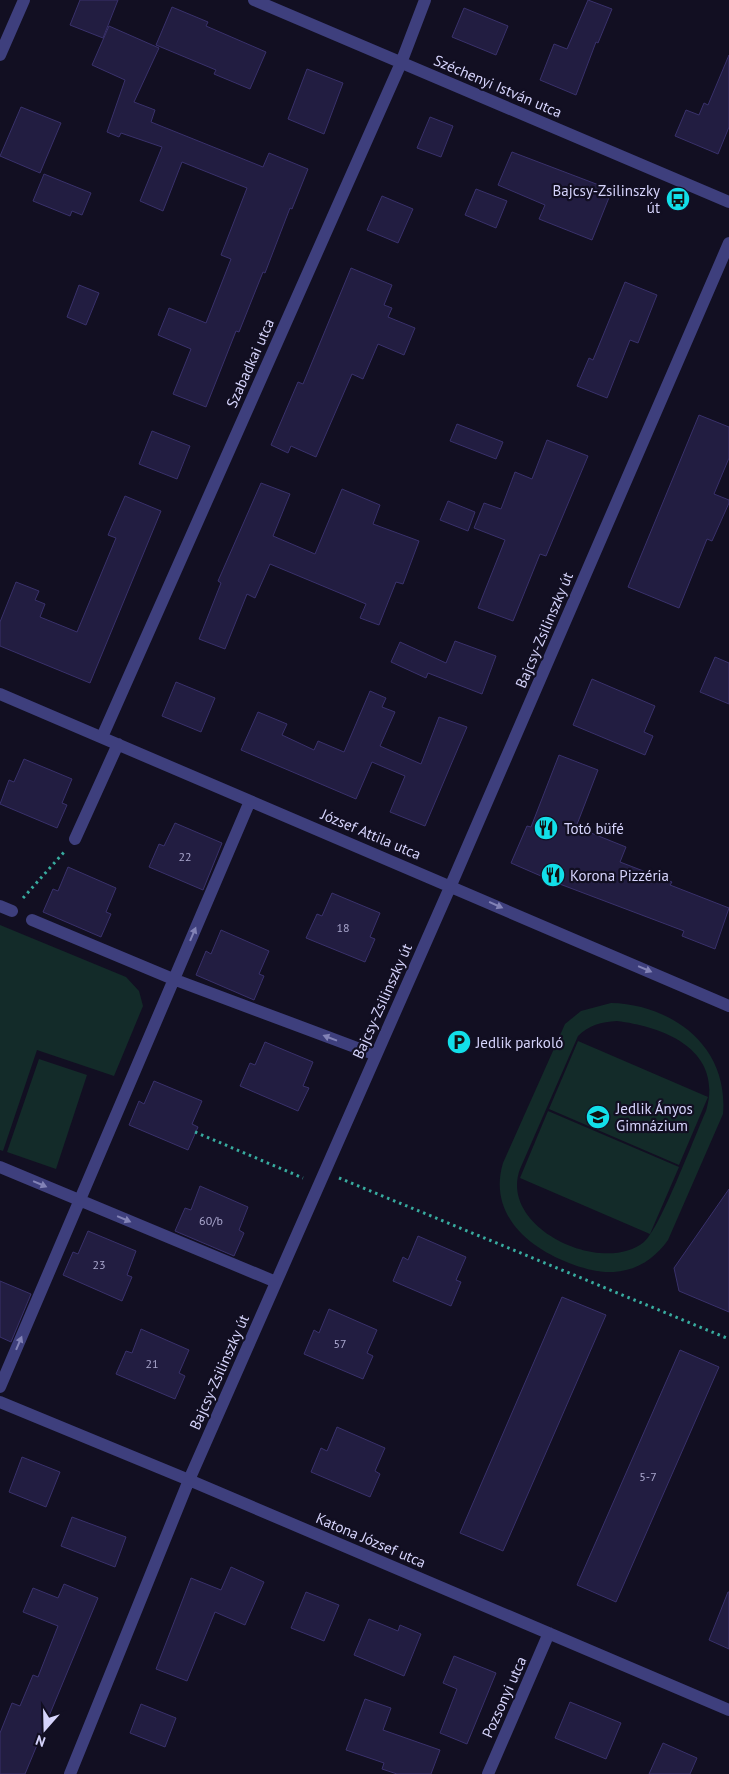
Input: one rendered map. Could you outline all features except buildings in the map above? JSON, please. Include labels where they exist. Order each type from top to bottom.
[{"type":"street","points":[[0,56],[24,0]]},
{"type":"street","name":"Széchenyi István utca","points":[[254,0],[729,202]]},
{"type":"street","name":"Szabadkai utca","points":[[102,737],[401,63],[426,0]]},
{"type":"street","name":"Bajcsy-Zsilinszky út","points":[[70,1774],[189,1480],[451,885],[729,243]]},
{"type":"street","name":"József Attila utca","points":[[0,694],[451,885],[729,1006]]},
{"type":"street","points":[[76,839],[118,744]]},
{"type":"street","points":[[0,1387],[250,801]]},
{"type":"street","points":[[32,920],[173,979],[376,1055]]},
{"type":"street","points":[[0,1167],[276,1282]]},
{"type":"street","name":"Katona József utca","points":[[0,1402],[189,1480],[729,1710]]},
{"type":"street","name":"Pozsonyi utca","points":[[488,1774],[549,1633]]},
{"type":"path","points":[[6,908],[76,839]]},
{"type":"path","points":[[195,1132],[319,1185]]},
{"type":"path","points":[[325,1172],[729,1339]]},
{"type":"green space","points":[[0,925],[126,977],[139,991],[143,1006],[114,1076],[37,1050],[3,1151],[0,1150]]},
{"type":"green space","points":[[611,1003],[633,1005],[654,1011],[674,1020],[691,1033],[705,1048],[716,1067],[722,1089],[723,1114],[668,1240],[655,1255],[645,1262],[633,1268],[612,1272],[583,1268],[539,1248],[515,1226],[506,1212],[501,1197],[500,1181],[503,1163],[565,1024],[581,1011]],"holes":[[[617,1021],[636,1024],[671,1036],[687,1046],[699,1058],[707,1072],[709,1090],[706,1111],[668,1201],[651,1234],[644,1242],[626,1251],[604,1253],[581,1249],[558,1240],[539,1227],[524,1210],[517,1190],[520,1169],[578,1036],[591,1027],[606,1022]]]},
{"type":"green space","points":[[578,1041],[708,1097],[679,1165],[549,1109]]},
{"type":"green space","points":[[39,1059],[87,1075],[56,1169],[7,1152]]},
{"type":"green space","points":[[548,1111],[679,1167],[650,1234],[520,1178]]},
{"type":"place","name":"Bajcsy-Zsilinszky út","points":[[678,199]]},
{"type":"place","name":"Totó büfé","points":[[546,828]]},
{"type":"place","name":"Korona Pizzéria","points":[[553,875]]},
{"type":"place","name":"Jedlik parkoló","points":[[459,1042]]},
{"type":"place","name":"Jedlik Ányos Gimnázium","points":[[598,1117]]}]
